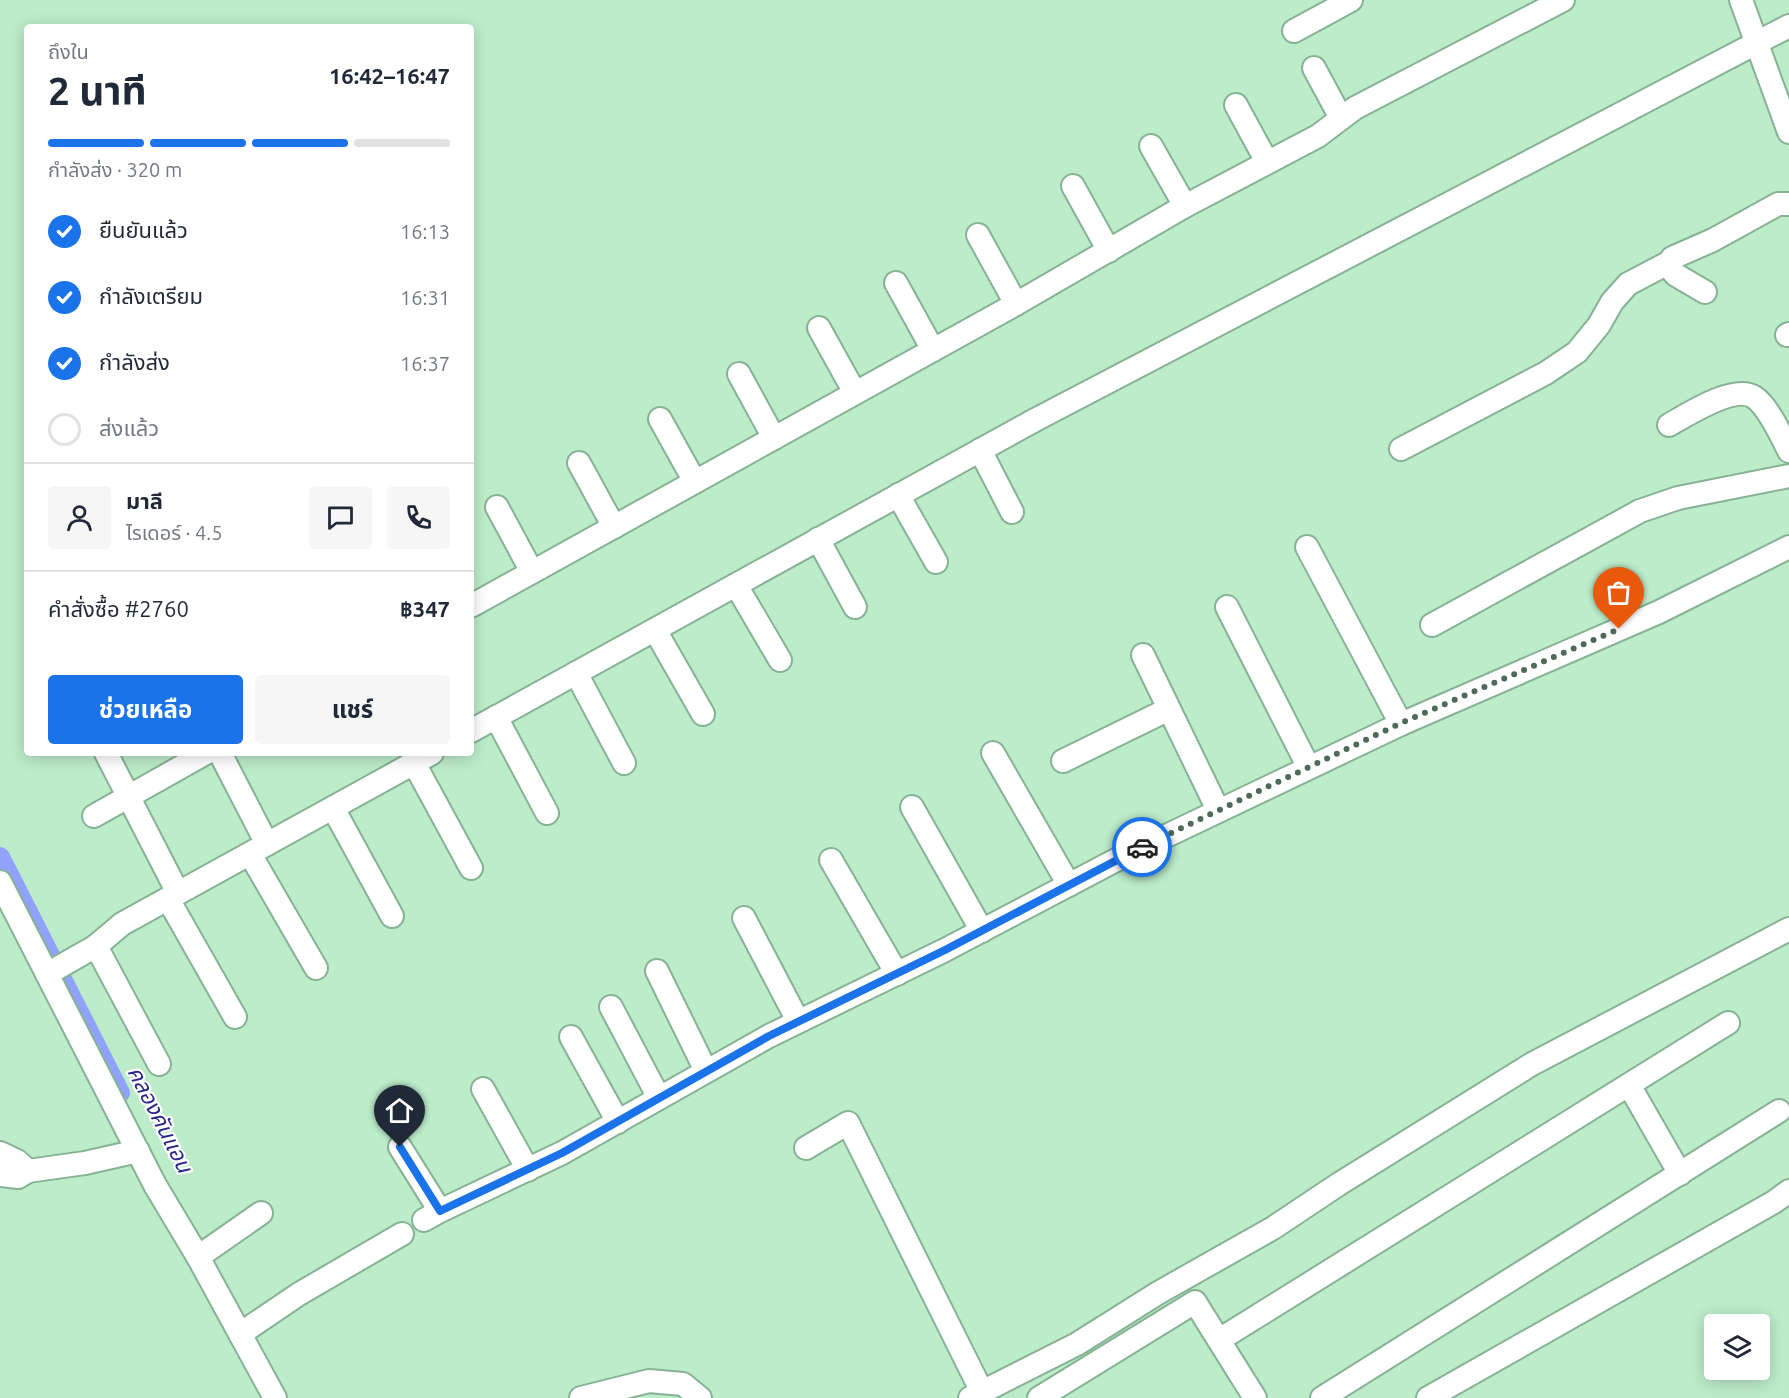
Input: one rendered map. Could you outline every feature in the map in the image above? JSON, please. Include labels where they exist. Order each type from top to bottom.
[{"type":"street","points":[[1294,32],[1351,0]]},
{"type":"street","points":[[474,604],[1016,304],[1185,206],[1318,136],[1355,108],[1563,0]]},
{"type":"street","points":[[1741,0],[1789,132]]},
{"type":"street","points":[[474,729],[980,450],[1789,26]]},
{"type":"street","points":[[1314,68],[1341,118]]},
{"type":"street","points":[[1236,105],[1267,162]]},
{"type":"street","points":[[1152,146],[1185,206]]},
{"type":"street","points":[[1073,186],[1109,251]]},
{"type":"street","points":[[1401,449],[1546,373],[1577,352],[1599,325],[1612,302],[1628,284],[1668,263],[1674,256],[1713,240],[1778,204],[1789,204]]},
{"type":"street","points":[[978,235],[1016,304]]},
{"type":"street","points":[[1668,263],[1676,275],[1705,292]]},
{"type":"street","points":[[896,283],[933,350]]},
{"type":"street","points":[[819,328],[855,393]]},
{"type":"street","points":[[739,374],[774,438]]},
{"type":"street","points":[[1669,425],[1716,400],[1740,394],[1749,395],[1760,402],[1789,451]]},
{"type":"street","points":[[660,419],[695,482]]},
{"type":"street","points":[[980,450],[1012,512]]},
{"type":"street","points":[[579,463],[614,527]]},
{"type":"street","points":[[1432,625],[1640,511],[1678,498],[1789,476]]},
{"type":"street","points":[[898,495],[936,562]]},
{"type":"street","points":[[496,507],[532,572]]},
{"type":"street","points":[[818,539],[855,607]]},
{"type":"street","points":[[1307,547],[1401,723]]},
{"type":"street","points":[[400,1147],[432,1216],[562,1153],[769,1036],[897,974],[1218,810],[1401,723],[1659,612],[1789,547]]},
{"type":"street","points":[[736,585],[780,660]]},
{"type":"street","points":[[1227,607],[1308,766]]},
{"type":"street","points":[[655,630],[703,714]]},
{"type":"street","points":[[1143,655],[1218,810]]},
{"type":"street","points":[[576,673],[624,763]]},
{"type":"street","points":[[1063,761],[1169,709]]},
{"type":"street","points":[[496,717],[547,813]]},
{"type":"street","points":[[993,753],[1069,885]]},
{"type":"street","points":[[108,756],[129,796],[173,896],[235,1017]]},
{"type":"street","points":[[94,816],[201,756]]},
{"type":"street","points":[[221,756],[259,849],[316,968]]},
{"type":"street","points":[[52,971],[90,950],[122,924],[423,758],[471,868]]},
{"type":"street","points":[[912,807],[982,931]]},
{"type":"street","points":[[333,808],[392,916]]},
{"type":"street","points":[[831,860],[897,974]]},
{"type":"street","points":[[0,882],[52,971],[155,1185],[198,1257],[275,1398]]},
{"type":"street","points":[[744,918],[798,1022]]},
{"type":"street","points":[[806,1148],[848,1123],[976,1395],[1077,1344],[1158,1293],[1273,1228],[1532,1064],[1789,929]]},
{"type":"street","points":[[90,950],[159,1064]]},
{"type":"street","points":[[657,971],[706,1071]]},
{"type":"street","points":[[611,1007],[659,1098]]},
{"type":"street","points":[[1219,1341],[1728,1023]]},
{"type":"street","points":[[571,1037],[618,1122]]},
{"type":"street","points":[[1629,1085],[1680,1174]]},
{"type":"street","points":[[483,1089],[528,1170]]},
{"type":"street","points":[[1322,1398],[1779,1111]]},
{"type":"street","points":[[0,1175],[18,1177],[28,1171],[85,1163],[138,1151]]},
{"type":"street","points":[[0,1153],[17,1161],[28,1171]]},
{"type":"street","points":[[1428,1398],[1763,1208],[1789,1191]]},
{"type":"street","points":[[198,1257],[261,1213]]},
{"type":"street","points":[[240,1335],[299,1294],[402,1234]]},
{"type":"street","points":[[1039,1398],[1195,1302],[1219,1341],[1246,1395]]},
{"type":"street","points":[[581,1398],[649,1381],[683,1384],[700,1398]]},
{"type":"waterway","name":"คลองคันแอน","points":[[0,857],[120,1093]]},
{"type":"way so far","points":[[1142,847],[1401,723],[1619,629]]},
{"type":"route","points":[[400,1147],[440,1211],[562,1153],[769,1036],[945,950],[1142,847]]}]
